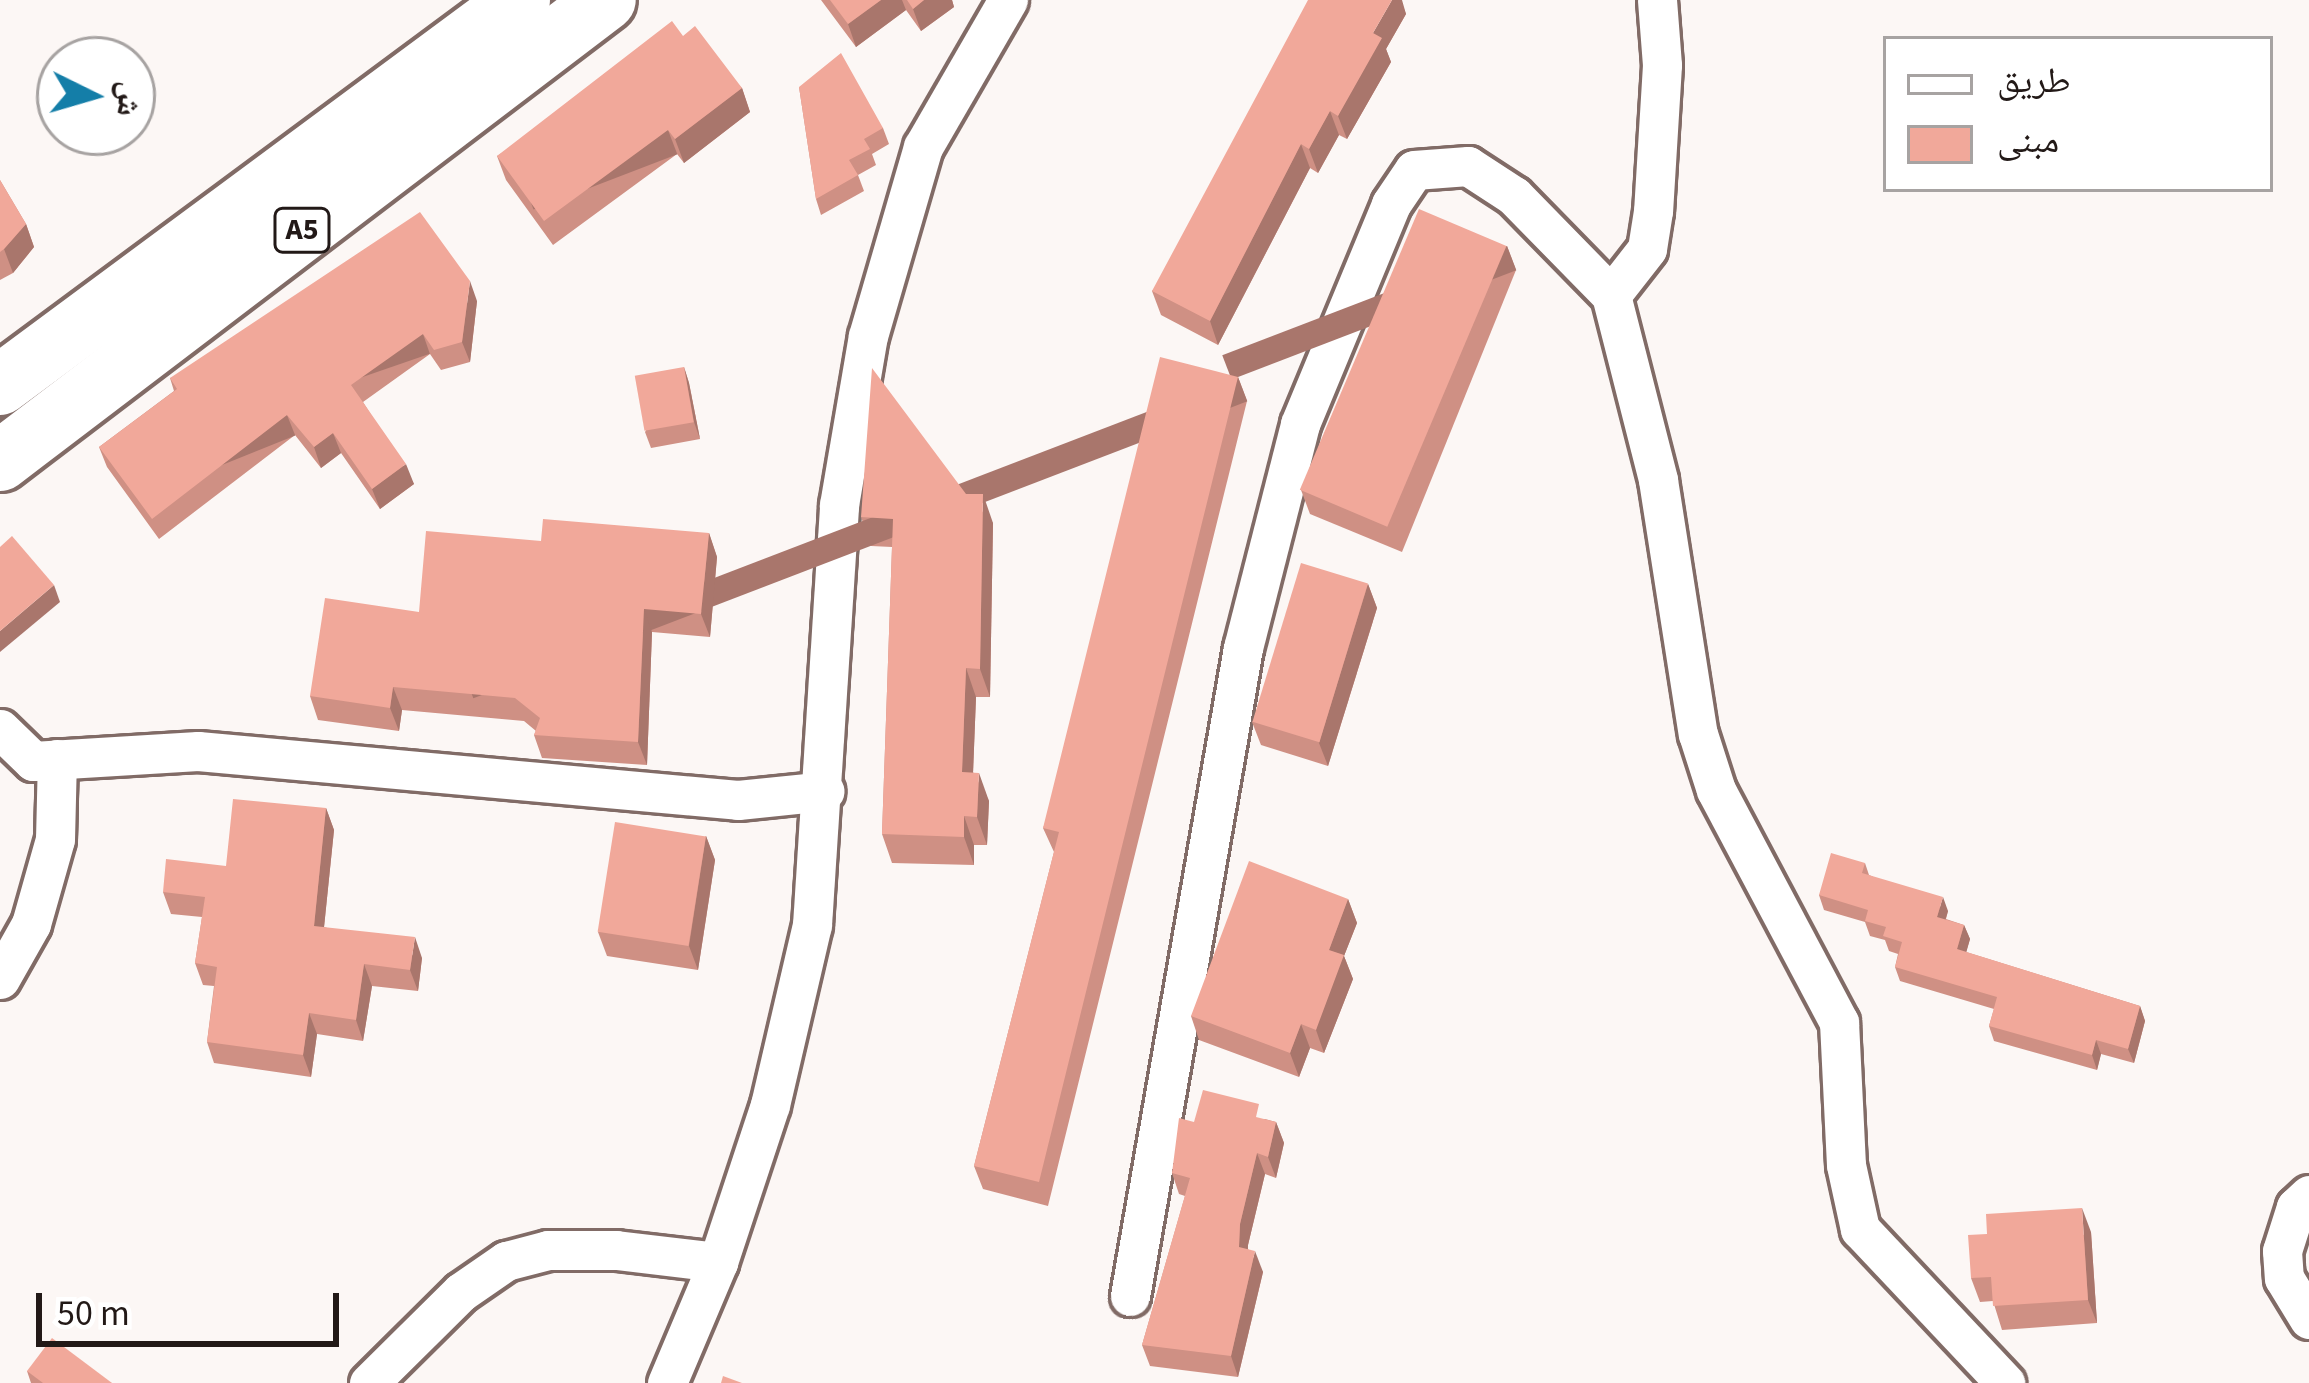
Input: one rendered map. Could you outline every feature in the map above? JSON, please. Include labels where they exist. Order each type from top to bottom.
[{"type":"highway","name":"A5","points":[[0,385],[520,0]]},
{"type":"highway","name":"A5","points":[[0,461],[606,0]]},
{"type":"street","points":[[667,1383],[718,1262],[770,1105],[812,925],[825,791],[839,505],[868,336],[923,147],[1008,0]]},
{"type":"street","points":[[1611,295],[1647,249],[1661,117],[1657,0]]},
{"type":"street","points":[[1130,1295],[1243,648],[1300,424],[1390,204],[1414,170],[1468,166],[1514,196],[1611,295],[1658,480],[1698,734],[1716,790],[1839,1022],[1855,1215],[2006,1383]]},
{"type":"street","points":[[0,729],[33,761],[198,751],[738,800],[825,791]]},
{"type":"street","points":[[0,979],[31,924],[55,839],[57,759]]},
{"type":"street","points":[[2309,1195],[2296,1207],[2282,1251],[2284,1278],[2309,1318]]},
{"type":"street","points":[[369,1383],[461,1292],[506,1262],[548,1250],[616,1250],[718,1262]]},
{"type":"building","points":[[830,0],[881,0],[848,24]]},
{"type":"building","points":[[1308,0],[1392,0],[1373,33],[1382,38],[1338,116],[1330,111],[1309,149],[1301,144],[1210,321],[1152,291]]},
{"type":"building","points":[[672,21],[683,36],[695,26],[742,88],[675,139],[668,130],[544,221],[497,156]]},
{"type":"building","points":[[841,53],[883,128],[864,139],[870,149],[849,160],[858,175],[816,199],[799,87]]},
{"type":"building","points":[[0,180],[26,224],[0,252]]},
{"type":"building","points":[[1419,209],[1506,246],[1387,527],[1300,490]]},
{"type":"building","points":[[420,212],[470,281],[462,342],[434,350],[423,334],[351,385],[406,464],[372,489],[333,433],[314,447],[287,415],[152,519],[99,447],[177,389],[170,378]]},
{"type":"building","points":[[1160,357],[1238,377],[1039,1182],[974,1166],[1059,832],[1043,828]]},
{"type":"building","points":[[684,367],[694,422],[644,431],[635,376]]},
{"type":"building","points":[[872,368],[966,494],[983,494],[980,669],[966,668],[962,772],[979,773],[977,817],[964,816],[964,837],[882,834],[893,519],[861,517]]},
{"type":"building","points":[[543,519],[709,533],[701,614],[644,609],[638,742],[534,735],[540,718],[515,698],[393,687],[390,708],[310,696],[325,598],[419,612],[426,531],[541,541]]},
{"type":"building","points":[[12,536],[54,585],[0,631],[0,547]]},
{"type":"building","points":[[1301,563],[1368,583],[1319,742],[1252,722]]},
{"type":"building","points":[[233,799],[326,808],[314,926],[415,937],[410,970],[364,964],[356,1020],[309,1013],[303,1055],[207,1042],[217,967],[195,963],[205,897],[163,892],[166,859],[226,866]]},
{"type":"building","points":[[615,822],[706,836],[689,946],[598,932]]},
{"type":"building","points":[[1831,853],[1865,863],[1862,873],[1943,897],[1937,917],[1964,925],[1957,949],[2140,1006],[2128,1049],[2096,1040],[2092,1055],[1989,1026],[1997,997],[1895,967],[1902,942],[1883,936],[1886,927],[1865,921],[1868,910],[1819,895]]},
{"type":"building","points":[[1249,861],[1348,899],[1329,950],[1344,955],[1316,1030],[1301,1024],[1290,1053],[1191,1016]]},
{"type":"building","points":[[1203,1090],[1259,1104],[1256,1117],[1276,1122],[1268,1157],[1257,1153],[1240,1224],[1239,1247],[1255,1251],[1231,1356],[1142,1345],[1190,1178],[1172,1173],[1179,1118],[1194,1122]]},
{"type":"building","points":[[2082,1208],[2088,1300],[1993,1306],[1991,1277],[1971,1278],[1968,1235],[1987,1234],[1986,1214]]},
{"type":"building","points":[[52,1338],[112,1383],[43,1383],[27,1371]]}]
